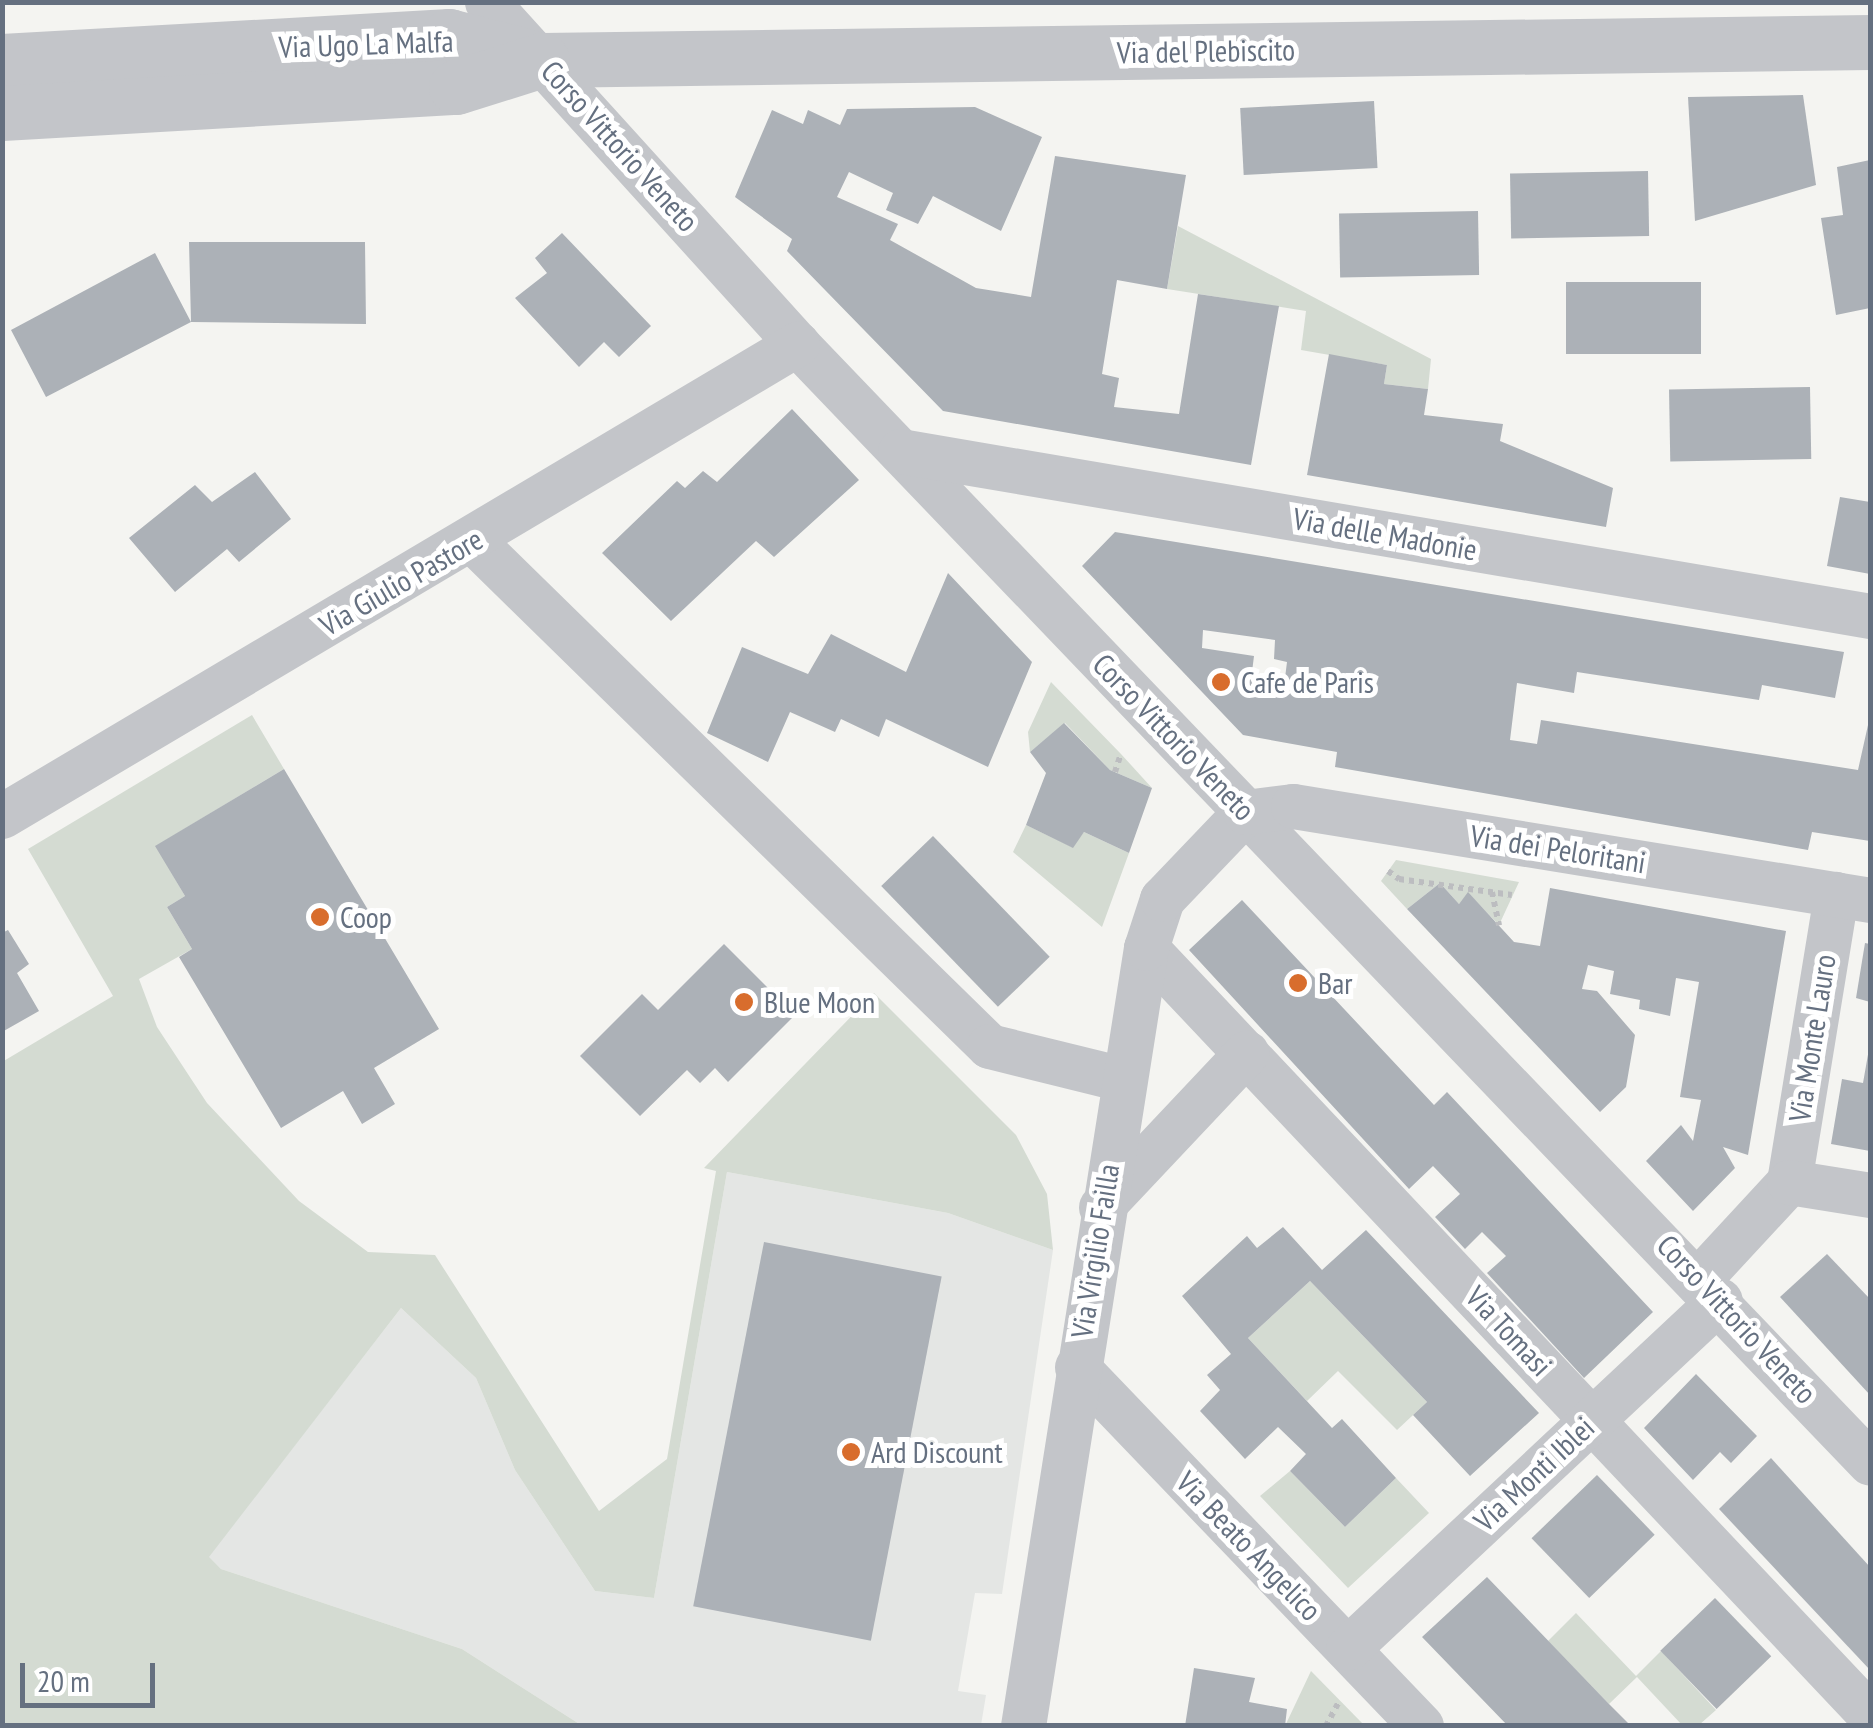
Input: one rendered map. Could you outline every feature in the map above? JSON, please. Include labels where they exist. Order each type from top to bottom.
[{"type":"street","name":"Corso Vittorio Veneto","points":[[486,2],[797,344],[1710,1289],[1870,1463]]},
{"type":"street","name":"Via Ugo La Malfa","points":[[2,62],[449,36],[542,60]]},
{"type":"street","name":"Via del Plebiscito","points":[[542,60],[1870,42]]},
{"type":"street","name":"Via Ugo La Malfa","points":[[2,113],[456,87],[542,60]]},
{"type":"street","name":"Via Giulio Pastore","points":[[2,816],[797,344]]},
{"type":"street","name":"Via delle Madonie","points":[[900,451],[1870,616]]},
{"type":"street","points":[[472,540],[990,1046],[1122,1079]]},
{"type":"street","name":"Via dei Peloritani","points":[[1245,812],[1293,806],[1853,897]]},
{"type":"street","name":"Via Virgilio Failla","points":[[1023,1726],[1101,1207],[1146,948],[1162,899],[1245,812]]},
{"type":"street","name":"Via Monte Lauro","points":[[1789,1182],[1853,897]]},
{"type":"street","name":"Via Tomasi","points":[[1146,948],[1870,1714]]},
{"type":"street","points":[[1101,1207],[1246,1053]]},
{"type":"street","points":[[1789,1182],[1870,1195]]},
{"type":"street","name":"Via Monti Iblei","points":[[1348,1648],[1592,1420],[1710,1289],[1789,1182]]},
{"type":"street","name":"Via Beato Angelico","points":[[1077,1366],[1421,1726]]},
{"type":"path","points":[[1115,772],[1121,754]]},
{"type":"path","points":[[1388,871],[1399,879],[1512,896]]},
{"type":"path","points":[[1492,892],[1499,925]]},
{"type":"path","points":[[1326,1726],[1340,1701]]},
{"type":"shaded area","points":[[1178,226],[1431,359],[1428,389],[1384,384],[1387,365],[1301,350],[1306,311],[1167,289]]},
{"type":"shaded area","points":[[1051,682],[1152,788],[1110,770],[1065,723],[1030,752],[1028,732]]},
{"type":"shaded area","points":[[252,715],[284,769],[156,846],[185,896],[167,907],[192,949],[139,979],[157,1027],[207,1103],[299,1201],[368,1252],[435,1255],[599,1511],[667,1459],[716,1171],[704,1168],[874,993],[1016,1135],[1047,1194],[1053,1250],[948,1213],[727,1172],[654,1598],[595,1591],[515,1470],[476,1378],[401,1308],[209,1557],[221,1569],[462,1649],[581,1725],[3,1725],[2,1062],[113,996],[28,849]]},
{"type":"shaded area","points":[[1026,825],[1072,847],[1084,832],[1129,853],[1102,927],[1013,852]]},
{"type":"shaded area","points":[[1396,860],[1519,882],[1499,925],[1468,893],[1459,904],[1440,883],[1407,909],[1381,881]]},
{"type":"shaded area","name":"Ard Discount","points":[[727,1172],[948,1213],[1053,1250],[1002,1594],[975,1593],[958,1691],[986,1695],[981,1725],[581,1725],[462,1649],[221,1569],[208,1557],[401,1308],[476,1378],[515,1470],[595,1591],[654,1598]]},
{"type":"shaded area","points":[[1310,1281],[1427,1402],[1397,1430],[1338,1371],[1307,1401],[1248,1338]]},
{"type":"shaded area","points":[[1290,1471],[1345,1527],[1396,1478],[1429,1513],[1348,1588],[1260,1496]]},
{"type":"shaded area","points":[[1576,1613],[1636,1676],[1661,1651],[1716,1710],[1699,1725],[1682,1725],[1637,1677],[1609,1704],[1548,1641]]},
{"type":"shaded area","points":[[1311,1671],[1364,1725],[1285,1726]]},
{"type":"building","points":[[1803,95],[1816,185],[1695,221],[1688,97]]},
{"type":"building","points":[[1374,101],[1378,168],[1244,175],[1240,108]]},
{"type":"building","points":[[975,107],[1042,137],[1001,231],[933,196],[918,224],[886,210],[893,193],[849,172],[837,197],[898,224],[890,240],[976,288],[1031,297],[1055,156],[1186,175],[1167,289],[1117,280],[1102,374],[1119,378],[1114,407],[1179,414],[1198,294],[1279,306],[1251,465],[943,411],[787,251],[792,239],[735,197],[772,110],[803,124],[808,110],[840,125],[847,109]]},
{"type":"building","points":[[1870,160],[1870,308],[1836,315],[1821,218],[1843,215],[1837,167]]},
{"type":"building","points":[[1648,171],[1649,236],[1511,238],[1510,173]]},
{"type":"building","points":[[1478,211],[1479,275],[1340,277],[1339,213]]},
{"type":"building","points":[[562,233],[651,326],[619,357],[604,342],[579,367],[515,298],[547,273],[535,258]]},
{"type":"building","points":[[189,242],[365,242],[366,324],[191,322]]},
{"type":"building","points":[[155,253],[191,322],[46,397],[11,330]]},
{"type":"building","points":[[1566,282],[1701,282],[1701,354],[1566,354]]},
{"type":"building","points":[[1329,354],[1387,365],[1384,384],[1428,389],[1424,415],[1503,424],[1500,441],[1613,488],[1606,527],[1307,475]]},
{"type":"building","points":[[1810,387],[1811,459],[1670,461],[1669,389]]},
{"type":"building","points":[[792,409],[859,480],[774,557],[756,541],[671,621],[602,553],[677,481],[685,488],[703,471],[717,482]]},
{"type":"building","points":[[255,472],[291,519],[239,562],[227,549],[175,592],[129,538],[195,485],[212,502]]},
{"type":"building","points":[[1840,497],[1870,502],[1870,574],[1827,566]]},
{"type":"building","points":[[1115,532],[1844,652],[1835,698],[1762,685],[1759,700],[1577,672],[1574,693],[1517,683],[1510,740],[1537,744],[1541,720],[1858,770],[1870,716],[1870,841],[1812,832],[1808,850],[1335,767],[1337,752],[1243,735],[1082,566]],"holes":[[[1203,630],[1275,640],[1274,659],[1287,662],[1285,678],[1252,672],[1254,656],[1202,648]]]},
{"type":"building","points":[[948,573],[1032,662],[988,767],[886,719],[879,737],[841,719],[835,732],[790,712],[768,762],[707,733],[742,647],[808,674],[831,634],[906,672]]},
{"type":"building","points":[[1064,723],[1110,770],[1152,788],[1129,853],[1084,832],[1073,848],[1026,825],[1046,773],[1030,752]]},
{"type":"building","points":[[284,769],[439,1029],[374,1068],[395,1104],[362,1124],[343,1091],[281,1128],[179,957],[192,949],[167,907],[185,896],[155,846]]},
{"type":"building","points":[[933,836],[1050,957],[998,1007],[881,886]]},
{"type":"building","points":[[1440,883],[1459,904],[1468,892],[1514,942],[1540,946],[1550,888],[1786,931],[1748,1155],[1723,1147],[1735,1168],[1693,1211],[1646,1161],[1681,1125],[1693,1141],[1701,1100],[1680,1097],[1699,982],[1676,978],[1670,1016],[1639,1009],[1640,1000],[1610,994],[1614,971],[1588,965],[1582,989],[1597,991],[1635,1035],[1626,1087],[1600,1112],[1407,909]]},
{"type":"building","points":[[1242,900],[1434,1105],[1447,1092],[1653,1312],[1584,1378],[1487,1273],[1506,1256],[1482,1232],[1465,1249],[1435,1217],[1460,1194],[1433,1166],[1409,1189],[1189,950]]},
{"type":"building","points":[[8,930],[29,964],[17,973],[39,1011],[2,1032],[2,933]]},
{"type":"building","points":[[1865,943],[1870,944],[1870,1002],[1856,998]]},
{"type":"building","points":[[724,944],[795,1015],[728,1082],[715,1068],[700,1083],[687,1070],[640,1116],[580,1056],[642,994],[658,1010]]},
{"type":"building","points":[[1870,1043],[1870,1151],[1831,1144],[1842,1079],[1863,1083]]},
{"type":"building","points":[[1283,1227],[1322,1270],[1366,1230],[1539,1413],[1470,1476],[1413,1415],[1427,1402],[1310,1281],[1248,1338],[1332,1428],[1342,1419],[1396,1478],[1345,1527],[1290,1471],[1306,1454],[1278,1427],[1245,1459],[1200,1411],[1220,1390],[1207,1375],[1231,1354],[1182,1296],[1247,1236],[1257,1248]]},
{"type":"building","points":[[764,1242],[942,1277],[871,1641],[693,1606]]},
{"type":"building","points":[[1827,1254],[1870,1299],[1870,1395],[1780,1297]]},
{"type":"building","points":[[1696,1374],[1757,1436],[1731,1463],[1720,1452],[1693,1480],[1644,1428]]},
{"type":"building","points":[[1771,1458],[1870,1567],[1870,1670],[1719,1509]]},
{"type":"building","points":[[1597,1475],[1655,1535],[1589,1598],[1532,1538]]},
{"type":"building","points":[[1487,1577],[1631,1726],[1508,1726],[1422,1637]]},
{"type":"building","points":[[1715,1598],[1771,1656],[1717,1709],[1660,1651]]},
{"type":"building","points":[[1194,1668],[1255,1678],[1249,1702],[1287,1709],[1285,1726],[1185,1726]]},
{"type":"place","name":"Cafe de Paris","points":[[1221,682]]},
{"type":"place","name":"Coop","points":[[320,917]]},
{"type":"place","name":"Bar","points":[[1298,983]]},
{"type":"place","name":"Blue Moon","points":[[744,1002]]},
{"type":"place","name":"Ard Discount","points":[[851,1452]]}]
